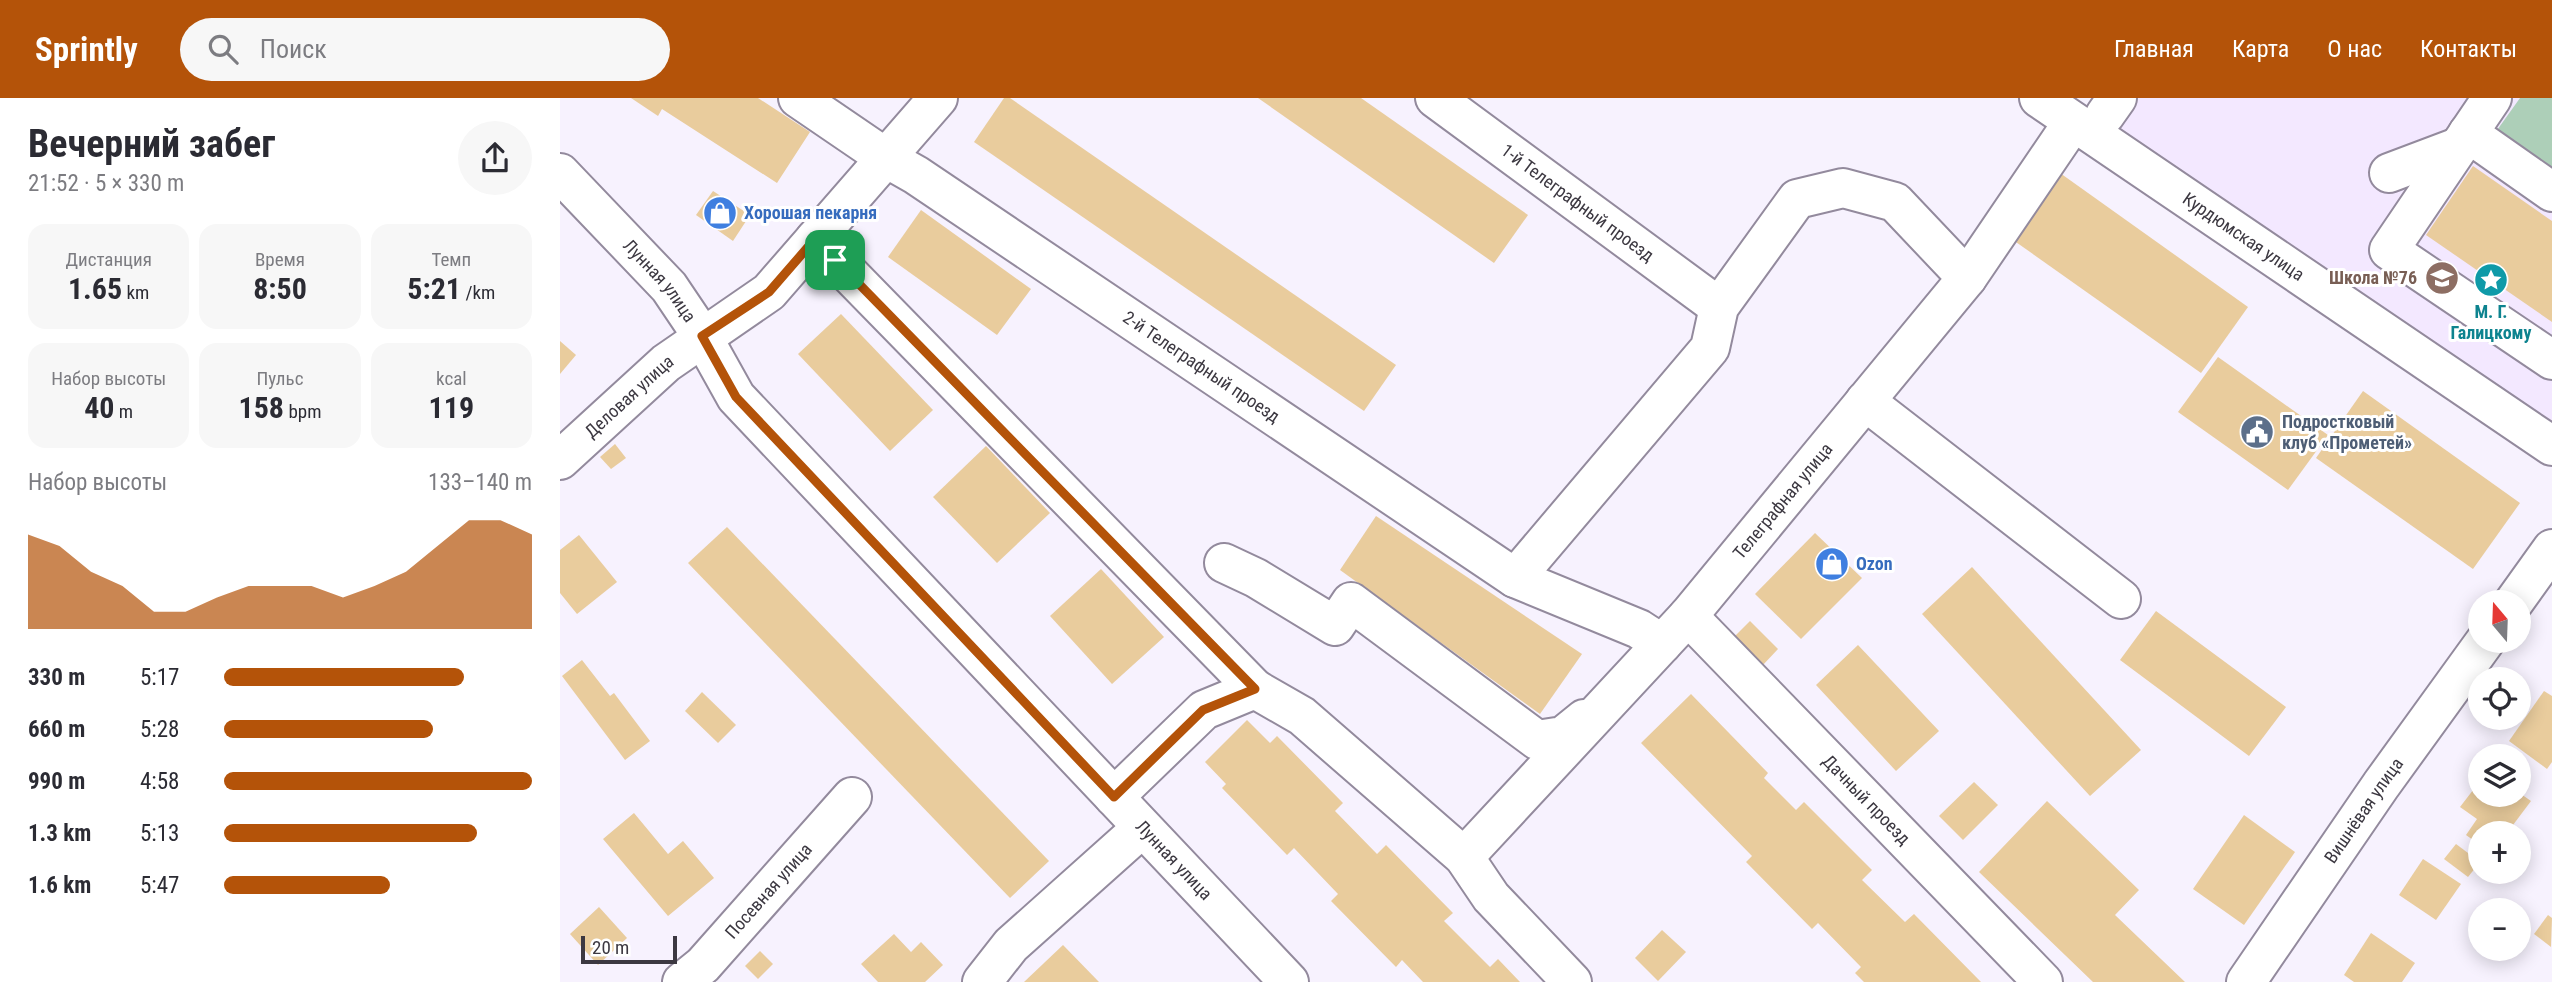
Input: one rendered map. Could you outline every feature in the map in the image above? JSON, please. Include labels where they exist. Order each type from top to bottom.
[{"type":"street","name":"2-й Телеграфный проезд","points":[[798,98],[1515,578],[1639,629],[1662,644]]},
{"type":"street","name":"Деловая улица","points":[[560,460],[666,363],[769,292],[938,98]]},
{"type":"street","name":"1-й Телеграфный проезд","points":[[1435,98],[1719,307]]},
{"type":"street","name":"Курдюмская улица","points":[[2039,98],[2099,112],[2552,446]]},
{"type":"street","points":[[2492,98],[2389,250],[2552,360]]},
{"type":"street","name":"Телеграфная улица","points":[[1464,857],[1688,616],[1967,278],[2099,112]]},
{"type":"street","points":[[2389,173],[2463,140]]},
{"type":"street","points":[[2463,140],[2552,192]]},
{"type":"street","name":"Лунная улица","points":[[560,173],[669,287],[702,336],[736,397],[1289,982]]},
{"type":"street","points":[[1515,578],[1710,348],[1719,307],[1797,199],[1843,188],[1895,202],[1967,278]]},
{"type":"street","points":[[815,239],[1255,689],[1302,716],[1464,857],[1491,897],[1572,982]]},
{"type":"street","points":[[1865,401],[2121,599]]},
{"type":"street","points":[[2523,590],[2552,550]]},
{"type":"street","points":[[1224,563],[1256,578],[1335,626],[1351,602],[1536,740],[1563,736],[1621,688]]},
{"type":"street","name":"Дачный проезд","points":[[1688,616],[2043,982]]},
{"type":"street","name":"Вишнёвая улица","points":[[2246,982],[2381,785],[2477,653]]},
{"type":"street","points":[[1114,797],[1203,710],[1255,689]]},
{"type":"street","name":"Посевная улица","points":[[682,982],[703,965],[852,797]]},
{"type":"street","points":[[982,982],[1011,945],[1142,828]]},
{"type":"shaded area","name":"Школа №76","points":[[2131,98],[2552,98],[2552,431],[2112,125]]},
{"type":"green space","points":[[2520,98],[2552,98],[2552,172],[2495,133]]},
{"type":"building","points":[[631,98],[758,98],[810,132],[777,183],[662,109],[658,116]]},
{"type":"building","points":[[1004,98],[1010,98],[1396,365],[1364,411],[974,142]]},
{"type":"building","points":[[1258,98],[1361,98],[1528,215],[1494,263]]},
{"type":"building","points":[[2473,166],[2552,221],[2552,322],[2426,235]]},
{"type":"building","points":[[2060,173],[2248,307],[2201,373],[2013,240]]},
{"type":"building","points":[[713,191],[750,215],[733,241],[696,215]]},
{"type":"building","points":[[921,210],[1031,289],[997,335],[888,257]]},
{"type":"building","points":[[841,314],[933,410],[890,451],[798,354]]},
{"type":"building","points":[[560,341],[576,355],[560,374]]},
{"type":"building","points":[[2218,357],[2328,435],[2288,490],[2178,412]]},
{"type":"building","points":[[2363,391],[2520,503],[2473,569],[2316,458]]},
{"type":"building","points":[[615,444],[626,458],[611,469],[600,457]]},
{"type":"building","points":[[986,446],[1050,513],[997,563],[933,497]]},
{"type":"building","points":[[1376,516],[1582,654],[1540,714],[1340,570]]},
{"type":"building","points":[[727,527],[1049,861],[1010,898],[688,563]]},
{"type":"building","points":[[1815,533],[1862,578],[1801,639],[1755,594]]},
{"type":"building","points":[[579,535],[617,582],[577,614],[560,593],[560,550]]},
{"type":"building","points":[[1972,567],[2141,750],[2090,796],[1922,614]]},
{"type":"building","points":[[1101,569],[1164,637],[1112,684],[1050,616]]},
{"type":"building","points":[[2156,611],[2286,707],[2249,756],[2120,660]]},
{"type":"building","points":[[1750,621],[1778,649],[1762,666],[1733,638]]},
{"type":"building","points":[[1858,645],[1939,731],[1896,771],[1816,685]]},
{"type":"building","points":[[582,660],[610,696],[614,693],[650,741],[625,760],[562,676]]},
{"type":"building","points":[[2544,691],[2552,696],[2552,762],[2547,769],[2531,757],[2531,744],[2513,744],[2509,741],[2517,730],[2531,730],[2531,710]]},
{"type":"building","points":[[702,692],[736,725],[718,743],[685,711]]},
{"type":"building","points":[[1691,694],[1768,773],[1764,778],[1796,810],[1804,802],[1872,870],[1862,880],[1905,922],[1914,914],[1981,982],[1864,982],[1855,973],[1861,967],[1818,923],[1812,929],[1746,862],[1752,856],[1641,743]]},
{"type":"building","points":[[1247,720],[1270,743],[1277,736],[1343,803],[1335,811],[1377,854],[1386,845],[1453,913],[1444,921],[1490,967],[1498,959],[1520,982],[1423,982],[1402,960],[1396,967],[1331,901],[1338,894],[1294,848],[1287,855],[1222,788],[1226,784],[1205,762]]},
{"type":"building","points":[[1974,782],[1998,805],[1963,840],[1939,816]]},
{"type":"building","points":[[2468,797],[2468,807],[2526,807],[2516,821],[2476,821],[2477,819],[2460,807]]},
{"type":"building","points":[[2047,801],[2139,890],[2115,915],[2185,982],[2093,982],[1979,872]]},
{"type":"building","points":[[634,813],[668,854],[683,841],[714,878],[668,916],[603,839]]},
{"type":"building","points":[[2244,815],[2295,852],[2244,925],[2193,889]]},
{"type":"building","points":[[2456,844],[2468,853],[2468,877],[2444,859]]},
{"type":"building","points":[[2423,859],[2461,884],[2436,920],[2399,895]]},
{"type":"building","points":[[599,907],[627,938],[598,965],[570,934]]},
{"type":"building","points":[[2548,915],[2552,918],[2551,947],[2534,934]]},
{"type":"building","points":[[1662,930],[1686,952],[1658,981],[1635,958]]},
{"type":"building","points":[[2371,933],[2415,963],[2402,982],[2354,982],[2344,975]]},
{"type":"building","points":[[894,934],[911,952],[921,942],[943,965],[925,982],[878,982],[861,964]]},
{"type":"building","points":[[1063,945],[1099,982],[1024,982]]},
{"type":"building","points":[[760,951],[773,964],[758,979],[745,966]]},
{"type":"place","name":"Хорошая пекарня","points":[[720,213]]},
{"type":"place","name":"Школа №76","points":[[2442,278]]},
{"type":"place","name":"М. Г. Галицкому","points":[[2491,280]]},
{"type":"place","name":"Подростковый клуб «Прометей»","points":[[2257,432]]},
{"type":"place","name":"Ozon","points":[[1832,564]]},
{"type":"route","points":[[815,239],[835,260],[1255,689],[1203,710],[1114,797],[736,397],[702,336],[769,292],[815,239]]}]
